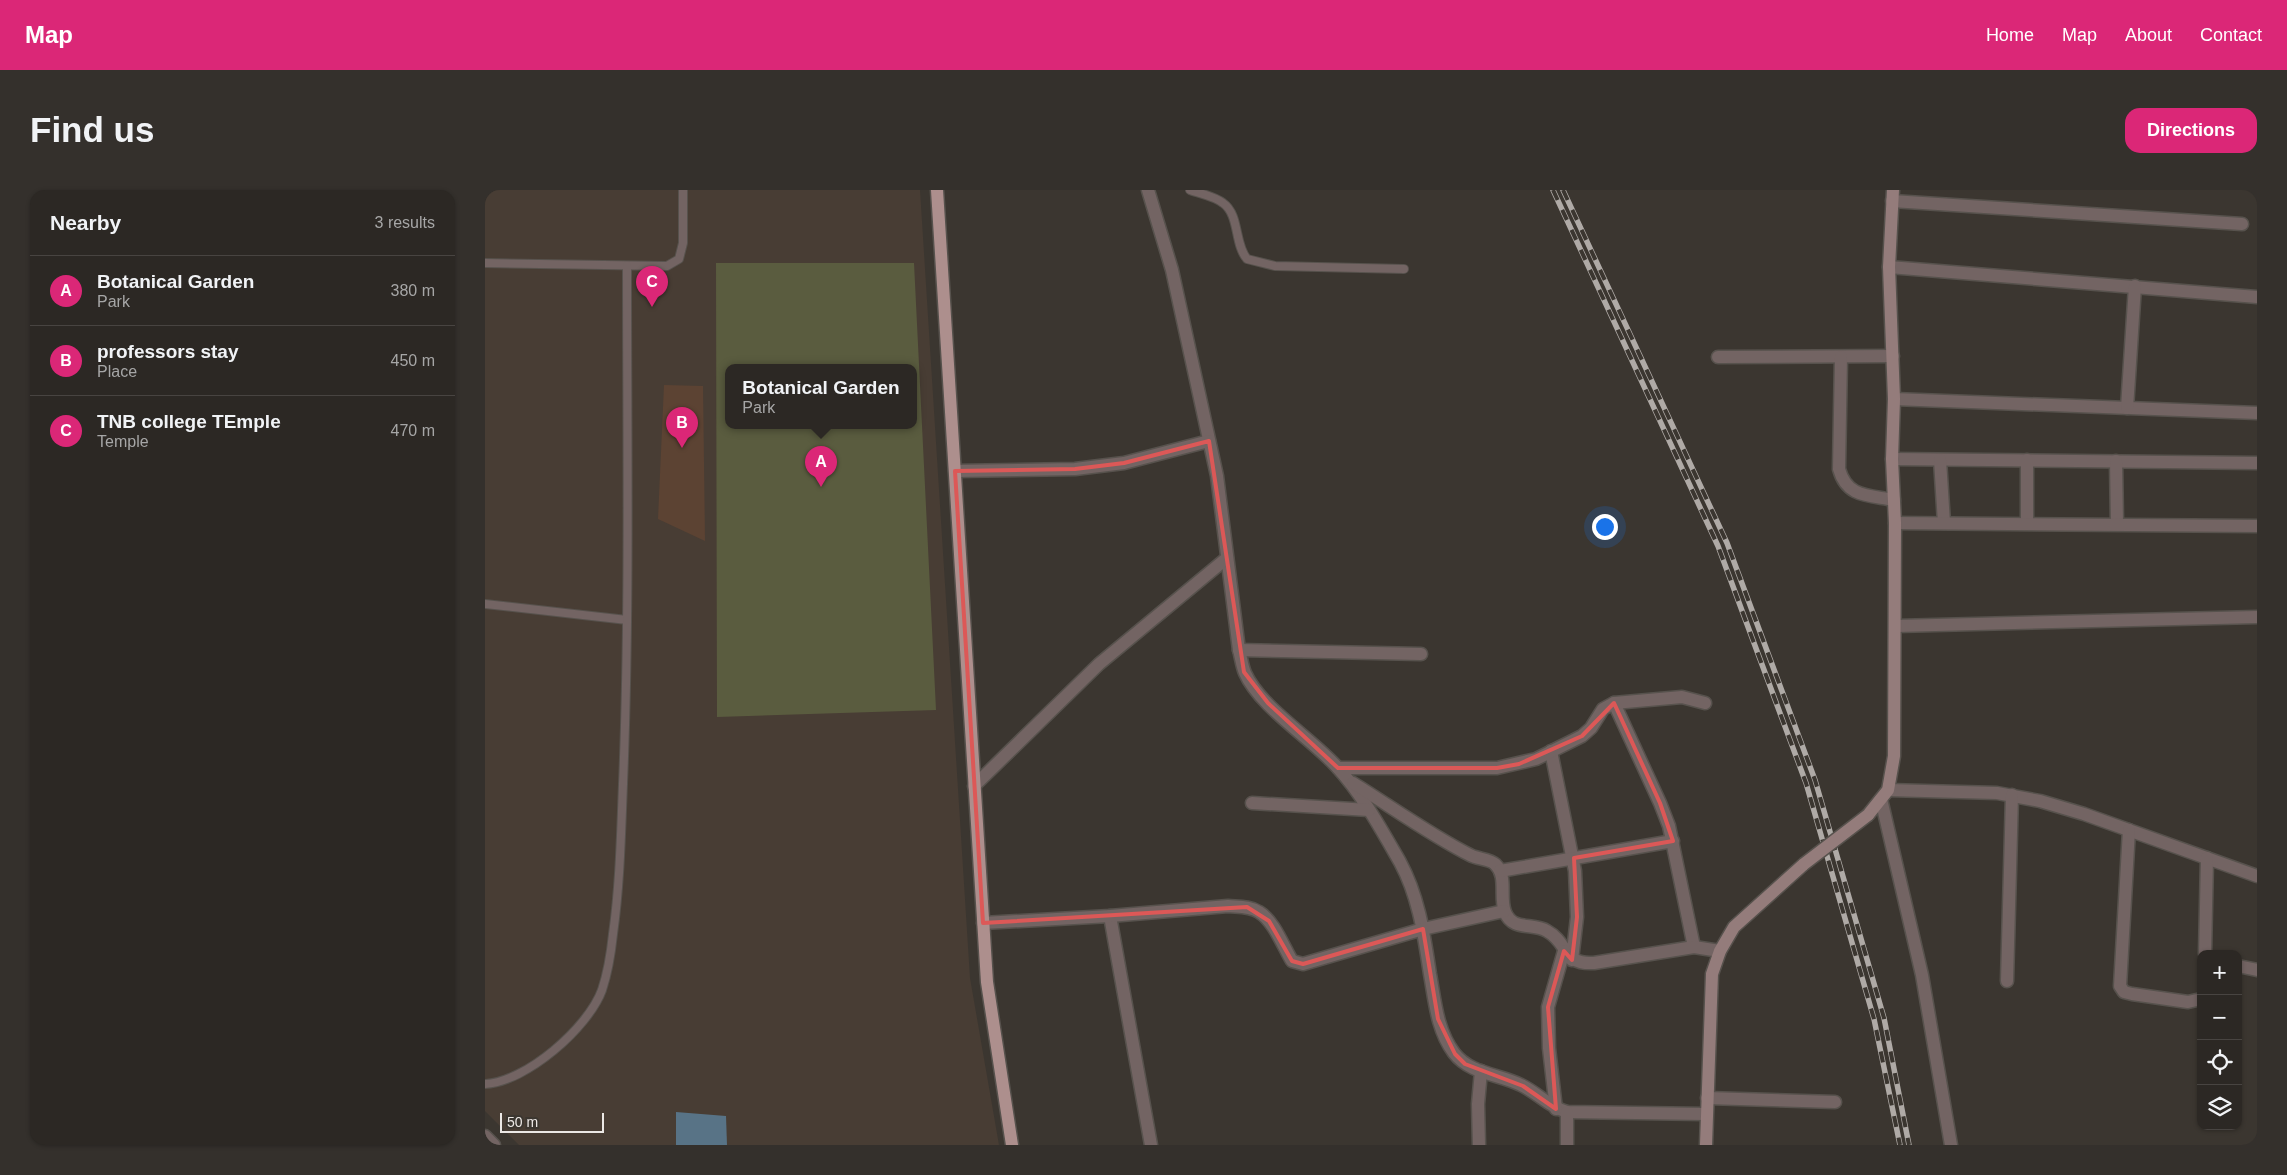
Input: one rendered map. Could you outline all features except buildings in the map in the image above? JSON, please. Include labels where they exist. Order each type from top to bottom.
[{"type":"main road","points":[[937,190],[987,982],[1012,1145]]},
{"type":"main road","points":[[1706,1145],[1712,974],[1720,951],[1734,927],[1804,864],[1868,815],[1884,794],[1895,756],[1895,523],[1892,459],[1894,399],[1889,267],[1893,196]]},
{"type":"street","points":[[1148,190],[1172,270],[1217,476],[1239,650],[1244,672],[1255,689],[1284,719],[1312,741],[1348,780],[1369,810],[1411,883],[1423,929],[1438,1019],[1447,1042],[1465,1064],[1523,1086],[1561,1110],[1707,1114]]},
{"type":"street","points":[[1893,196],[2242,224]]},
{"type":"street","points":[[1889,267],[2257,297]]},
{"type":"street","points":[[2127,408],[2135,286]]},
{"type":"street","points":[[1718,358],[1893,356]]},
{"type":"street","points":[[1841,357],[1839,469],[1842,481],[1850,490],[1894,500]]},
{"type":"street","points":[[1894,399],[2257,413]]},
{"type":"street","points":[[955,471],[1075,469],[1124,463],[1209,441]]},
{"type":"street","points":[[1892,459],[2257,463]]},
{"type":"street","points":[[1940,460],[1944,523]]},
{"type":"street","points":[[2027,460],[2027,523]]},
{"type":"street","points":[[2116,462],[2117,524]]},
{"type":"street","points":[[1895,523],[2257,526]]},
{"type":"street","points":[[975,786],[1099,664],[1227,558]]},
{"type":"street","points":[[1896,626],[2257,617]]},
{"type":"street","points":[[1239,650],[1421,654]]},
{"type":"street","points":[[1338,768],[1497,768],[1536,759],[1582,736],[1591,728],[1603,709],[1613,703],[1682,697],[1705,703]]},
{"type":"street","points":[[1613,703],[1660,803],[1673,841],[1694,946]]},
{"type":"street","points":[[1551,751],[1574,858],[1577,917],[1568,955],[1547,1007],[1549,1048],[1567,1145]]},
{"type":"street","points":[[1348,780],[1471,855],[1494,862],[1500,870],[1504,911],[1516,925],[1548,931],[1568,955],[1583,964],[1694,946],[1720,951]]},
{"type":"street","points":[[1951,1145],[1921,967],[1884,794],[2012,795],[2084,814],[2257,876]]},
{"type":"street","points":[[2007,981],[2012,795]]},
{"type":"street","points":[[1252,803],[1369,810]]},
{"type":"street","points":[[2129,830],[2120,986],[2124,992],[2132,994],[2188,1002],[2197,1000]]},
{"type":"street","points":[[1500,870],[1673,841]]},
{"type":"street","points":[[2205,950],[2207,858]]},
{"type":"street","points":[[983,923],[1111,916],[1228,906],[1247,907],[1264,916],[1292,961],[1303,964],[1423,929],[1504,911]]},
{"type":"street","points":[[1111,916],[1151,1145]]},
{"type":"street","points":[[2242,967],[2257,970]]},
{"type":"street","points":[[1479,1145],[1478,1104],[1481,1071]]},
{"type":"street","points":[[1707,1098],[1835,1102]]},
{"type":"street","points":[[485,1136],[494,1145]]},
{"type":"lane","points":[[485,263],[667,266],[679,259],[683,242],[683,190]]},
{"type":"lane","points":[[1190,190],[1224,204],[1231,212],[1240,246],[1247,259],[1275,266],[1404,269]]},
{"type":"lane","points":[[485,1084],[520,1073],[541,1060],[567,1037],[588,1014],[601,992],[609,961],[618,900],[627,684],[627,266]]},
{"type":"lane","points":[[485,604],[627,620]]},
{"type":"highlighted area","points":[[1209,441],[1244,672],[1268,703],[1338,768],[1497,768],[1519,764],[1582,736],[1614,703],[1660,803],[1673,841],[1574,858],[1577,917],[1572,960],[1564,951],[1548,1007],[1556,1109],[1523,1086],[1465,1064],[1455,1054],[1438,1019],[1423,929],[1303,964],[1292,961],[1269,921],[1247,907],[983,923],[955,471],[1075,469],[1124,463]]},
{"type":"shaded area","points":[[485,190],[920,190],[970,978],[999,1145],[519,1145],[485,1111]]},
{"type":"green space","points":[[716,263],[914,263],[936,710],[717,717]]},
{"type":"water","points":[[676,1112],[726,1116],[727,1145],[676,1145]]},
{"type":"railway","points":[[1553,190],[1718,546],[1806,783],[1874,1019],[1900,1145]]},
{"type":"railway","points":[[1563,190],[1727,543],[1815,780],[1884,1018],[1909,1145]]},
{"type":"place","name":"TNB college TEmple","points":[[652,307]]},
{"type":"place","name":"professors stay","points":[[682,448]]},
{"type":"place","name":"Botanical Garden","points":[[821,487]]}]
